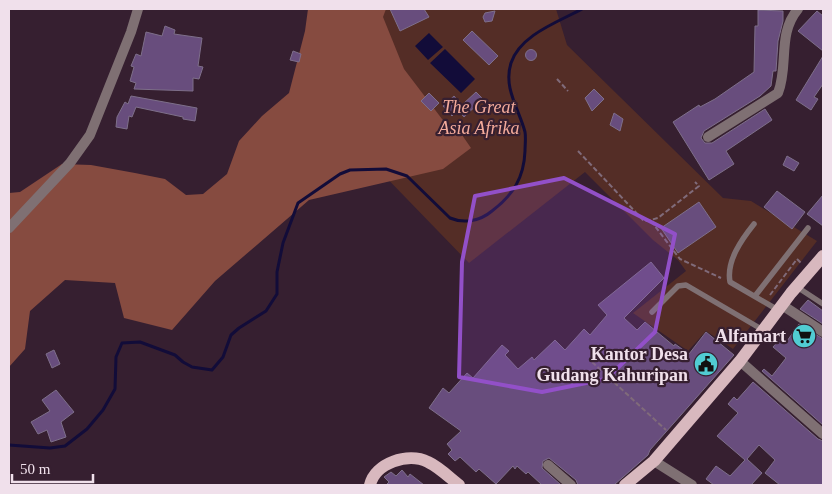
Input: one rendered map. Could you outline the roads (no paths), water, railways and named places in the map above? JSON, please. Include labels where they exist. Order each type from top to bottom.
[{"type":"main road","points":[[625,485],[654,461],[740,361],[823,256]]},
{"type":"main road","points":[[370,485],[378,471],[394,460],[413,458],[428,462],[459,485]]},
{"type":"street","points":[[9,228],[70,163],[90,134],[132,32],[138,9]]},
{"type":"street","points":[[708,136],[778,93],[785,36],[789,23],[798,9]]},
{"type":"street","points":[[780,308],[823,332]]},
{"type":"street","points":[[740,361],[823,434]]},
{"type":"street","points":[[654,461],[692,485]]},
{"type":"street","points":[[548,465],[571,485]]},
{"type":"lane","points":[[754,224],[738,244],[729,272],[730,282],[764,302],[780,308]]},
{"type":"lane","points":[[755,296],[808,228]]},
{"type":"lane","points":[[652,312],[678,286],[686,285],[763,330]]},
{"type":"lane","points":[[797,287],[823,304]]},
{"type":"waterway","points":[[9,445],[50,448],[65,446],[87,429],[103,410],[115,389],[116,357],[122,343],[140,342],[175,355],[192,367],[212,370],[223,357],[231,335],[266,311],[277,294],[277,272],[283,243],[298,203],[340,174],[350,170],[386,169],[407,176],[450,218],[455,220],[472,220],[492,211],[506,199],[516,185],[520,178],[524,161],[525,132],[510,90],[509,72],[511,63],[516,53],[531,37],[551,24],[582,9]]},
{"type":"place","name":"Alfamart","points":[[804,336]]},
{"type":"place","name":"Kantor Desa Gudang Kahuripan","points":[[706,364]]},
{"type":"park label","name":"The Great Asia Afrika","points":[[479,117]]}]
